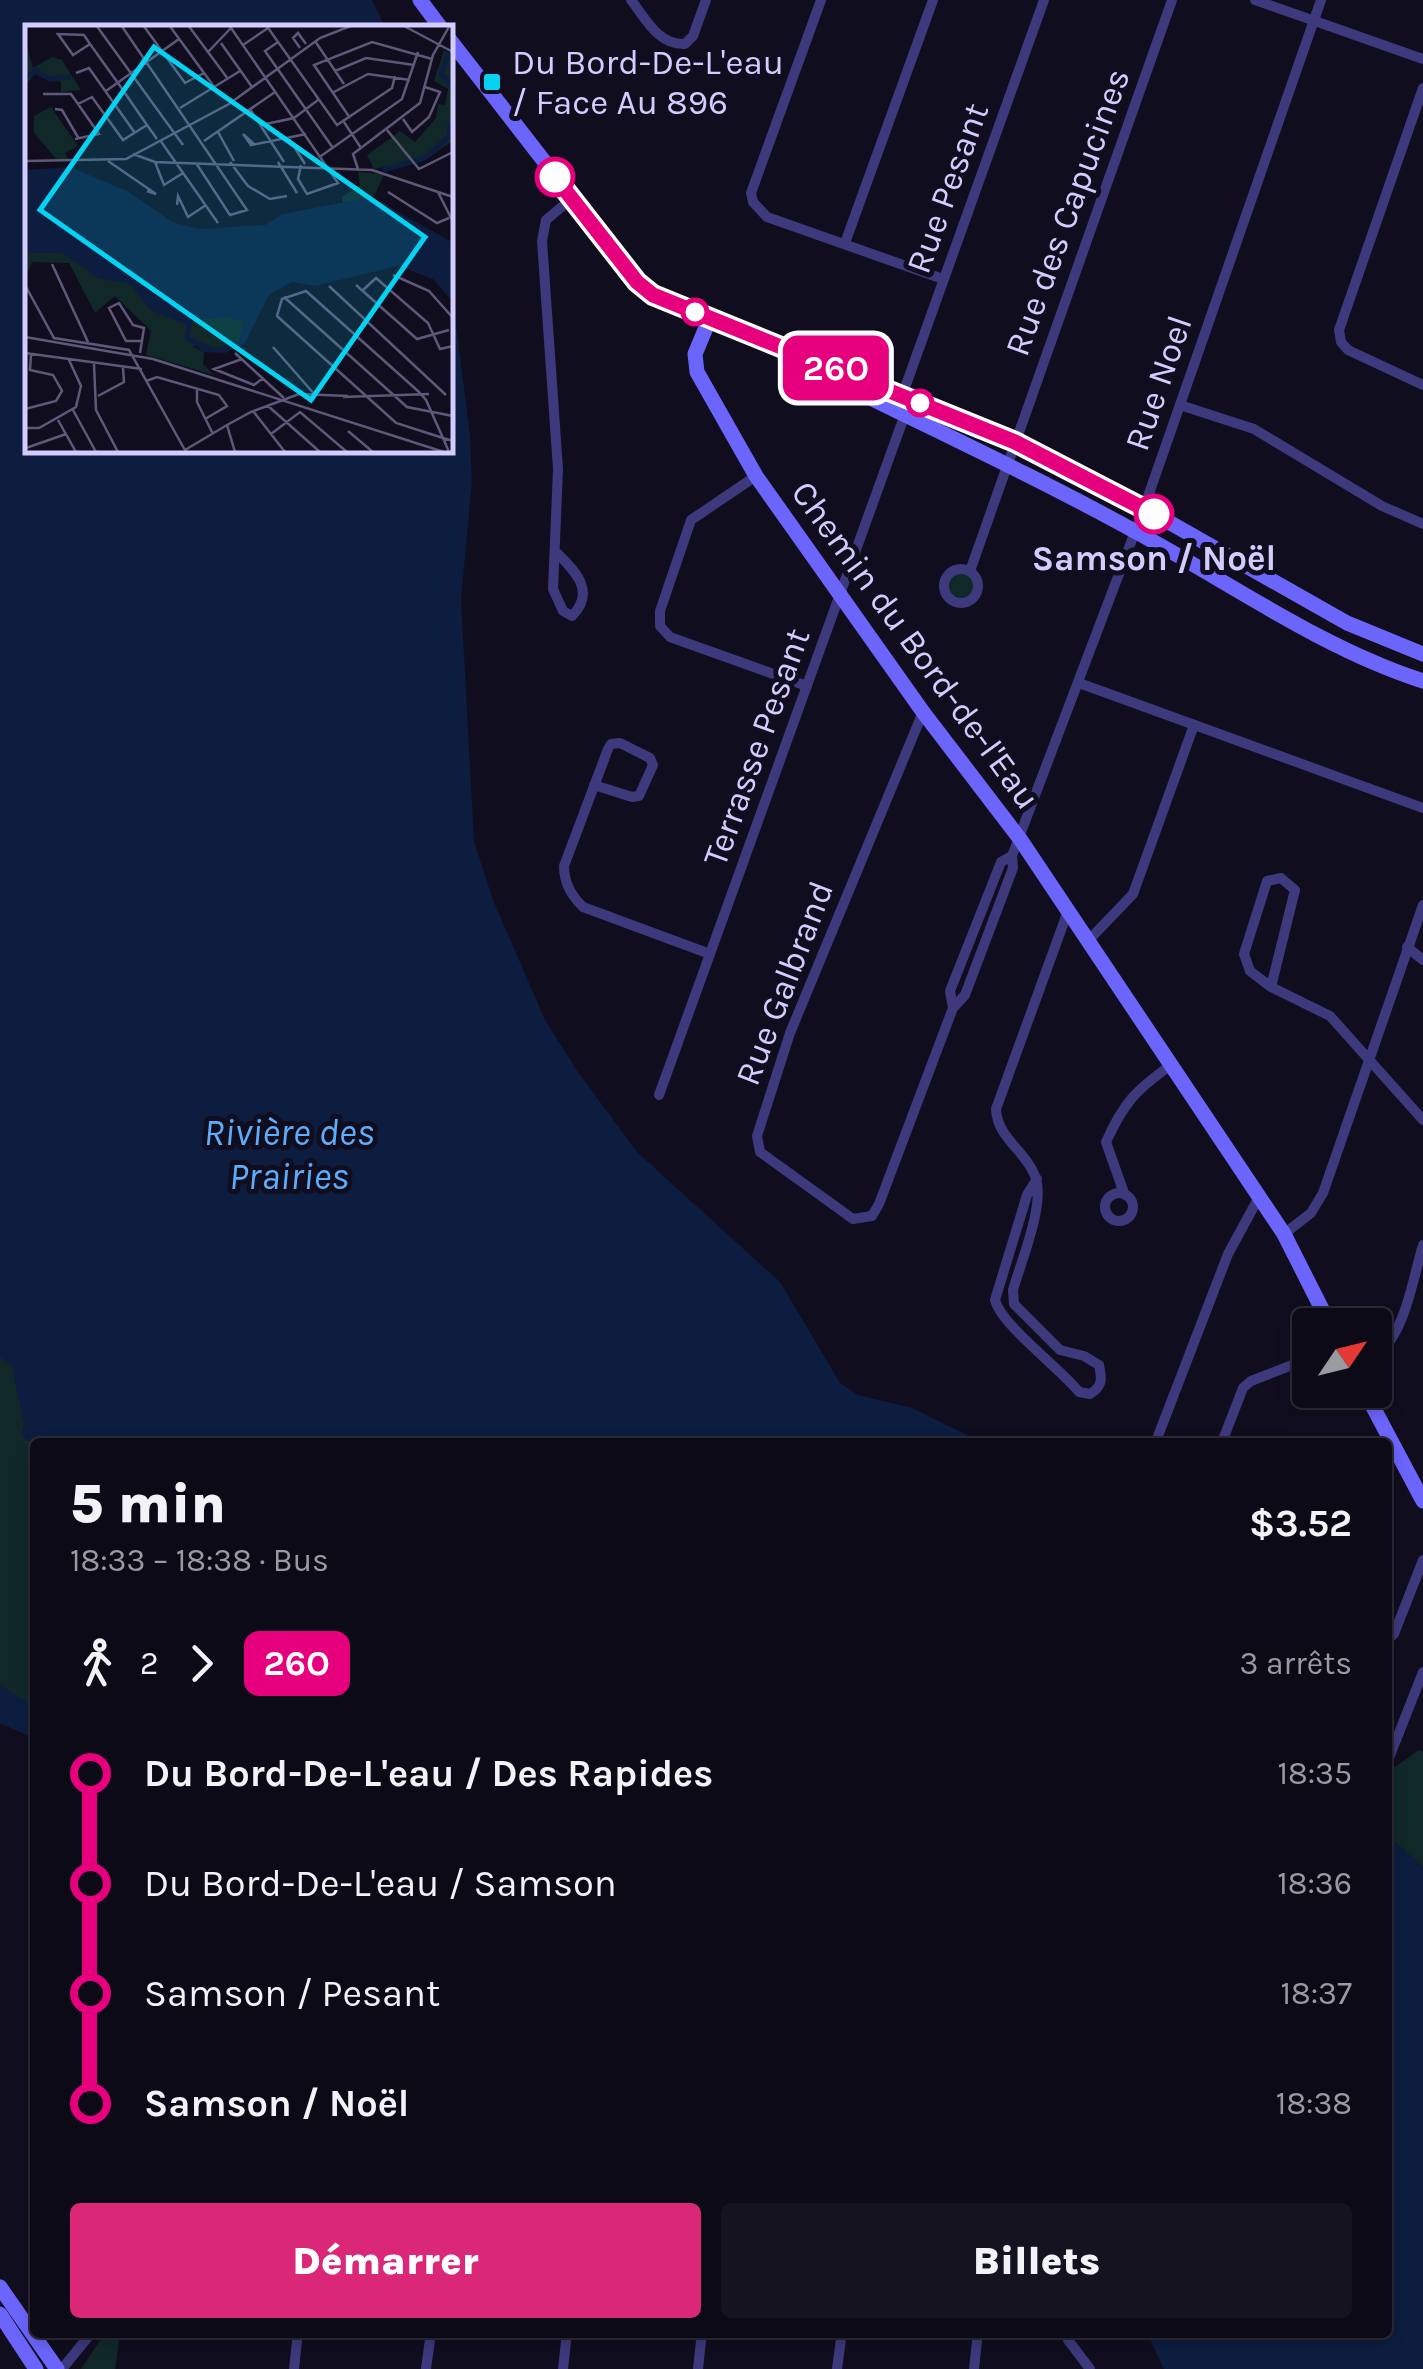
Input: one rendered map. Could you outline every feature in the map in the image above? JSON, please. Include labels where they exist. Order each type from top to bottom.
[{"type":"street","points":[[420,0],[438,25]]},
{"type":"street","points":[[631,0],[664,40],[684,44],[692,36],[706,0]]},
{"type":"street","points":[[821,0],[751,192],[753,202],[766,217],[943,278]]},
{"type":"street","points":[[845,243],[932,0]]},
{"type":"street","name":"Rue Pesant","points":[[902,396],[1044,0]]},
{"type":"street","name":"Rue des Capucines","points":[[970,571],[1172,0]]},
{"type":"street","points":[[1255,0],[1423,59]]},
{"type":"street","name":"Rue Noel","points":[[872,1216],[953,1008],[965,995],[1013,868],[1012,856],[1144,508],[1321,0]]},
{"type":"street","points":[[452,43],[637,282],[653,295],[1015,442],[1144,508],[1347,623],[1423,654]]},
{"type":"street","points":[[1423,88],[1339,330],[1341,342],[1348,350],[1423,385]]},
{"type":"street","points":[[555,551],[581,577],[584,586],[578,610],[572,616],[563,611],[553,590],[558,470],[542,242],[546,220],[571,198]]},
{"type":"street","points":[[710,318],[904,416],[1008,463],[1326,640],[1423,681]]},
{"type":"street","name":"Chemin du Bord-de-l'Eau","points":[[710,318],[695,354],[697,372],[756,476],[923,712],[1020,839],[1284,1234],[1321,1308]]},
{"type":"street","points":[[1180,405],[1254,428],[1382,506],[1423,524]]},
{"type":"street","name":"Terrasse Pesant","points":[[659,1095],[904,416]]},
{"type":"street","points":[[756,476],[691,520],[660,610],[660,626],[670,637],[807,686]]},
{"type":"street","points":[[1079,683],[1423,808]]},
{"type":"street","name":"Rue Galbrand","points":[[872,1216],[852,1219],[760,1152],[756,1136],[790,1033],[923,712]]},
{"type":"street","points":[[1088,941],[1132,894],[1194,725]]},
{"type":"street","points":[[594,785],[639,796],[652,764],[650,758],[620,742],[611,744],[594,785],[564,866],[571,895],[583,907],[710,954]]},
{"type":"street","points":[[1271,987],[1295,890],[1281,878],[1267,881],[1244,954],[1250,970],[1271,987],[1330,1016],[1423,1120]]},
{"type":"street","points":[[1284,1234],[1310,1212],[1323,1194],[1423,905]]},
{"type":"street","points":[[1037,1179],[1027,1194],[996,1300],[998,1310],[1062,1370],[1079,1392],[1090,1394],[1098,1389],[1102,1379],[1099,1365],[1084,1356],[1060,1350],[1014,1304],[1013,1290],[1039,1198],[1037,1179],[1030,1164],[1001,1130],[996,1110],[1068,911]]},
{"type":"street","points":[[1406,947],[1423,960]]},
{"type":"street","points":[[1124,1193],[1106,1142],[1122,1107],[1137,1089],[1171,1065]]},
{"type":"street","points":[[1158,1436],[1228,1254],[1259,1197]]},
{"type":"street","points":[[1392,1337],[1423,1246]]},
{"type":"street","points":[[998,1310],[1014,1304]]},
{"type":"street","points":[[1224,1438],[1243,1388],[1292,1365]]},
{"type":"street","points":[[1370,1408],[1381,1438]]},
{"type":"street","points":[[1392,1456],[1423,1502]]},
{"type":"street","points":[[1392,1634],[1423,1560]]},
{"type":"street","points":[[1392,1753],[1423,1672]]},
{"type":"street","points":[[0,2286],[30,2328]]},
{"type":"street","points":[[0,2314],[36,2369]]},
{"type":"street","points":[[38,2338],[60,2369],[87,2338]]},
{"type":"street","points":[[294,2369],[297,2338]]},
{"type":"street","points":[[426,2369],[429,2338]]},
{"type":"street","points":[[563,2369],[566,2338]]},
{"type":"street","points":[[698,2369],[701,2338]]},
{"type":"street","points":[[837,2369],[841,2338]]},
{"type":"street","points":[[974,2369],[977,2338]]},
{"type":"street","points":[[1068,2340],[1090,2369]]},
{"type":"green space","points":[[961,569],[973,574],[978,586],[973,598],[961,603],[949,598],[944,586],[949,574]]},
{"type":"green space","points":[[0,1294],[34,1438],[30,1438],[30,1724],[0,1707]]},
{"type":"green space","points":[[1419,1750],[1423,1752],[1423,1867],[1392,1840],[1392,1769]]},
{"type":"green space","points":[[102,2338],[119,2338],[115,2369],[81,2369]]},
{"type":"water","name":"Rivière des Prairies","points":[[0,0],[372,0],[384,25],[25,25],[25,452],[452,452],[452,294],[472,481],[461,599],[474,841],[493,900],[545,1020],[637,1152],[780,1282],[840,1383],[858,1395],[912,1408],[973,1438],[30,1438],[30,1442],[21,1435],[24,1424],[12,1367],[0,1357]]},
{"type":"water","points":[[0,1685],[30,1705],[30,1737],[0,1723]]},
{"type":"water","points":[[1392,1840],[1423,1867],[1423,2369],[1164,2369],[1149,2338],[1392,2338]]},
{"type":"bus line","name":"26O","points":[[555,177],[637,282],[653,295],[1015,442],[1154,514]]},
{"type":"place","name":"Du Bord-De-L'eau / Face Au 896","points":[[492,82]]},
{"type":"place","name":"Samson / Noël","points":[[1154,514]]}]
